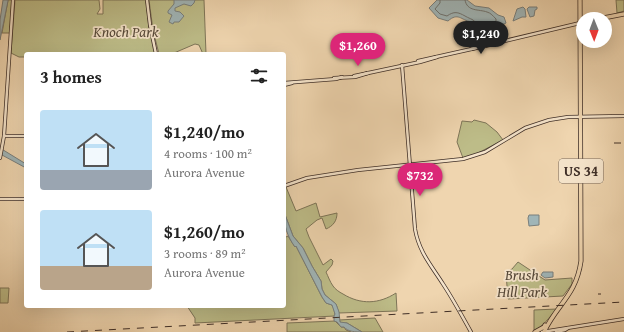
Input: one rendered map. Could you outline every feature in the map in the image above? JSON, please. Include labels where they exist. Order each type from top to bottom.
[{"type":"main road","name":"US 34","points":[[580,0],[581,12]]},
{"type":"main road","points":[[612,15],[624,13]]},
{"type":"main road","name":"US 34","points":[[535,332],[543,331],[554,313],[559,309],[575,285],[581,261],[581,48]]},
{"type":"street","points":[[0,158],[4,136],[13,0]]},
{"type":"street","points":[[147,0],[157,52]]},
{"type":"street","points":[[286,84],[334,78],[340,79],[342,77],[354,76],[418,62],[576,24]]},
{"type":"street","points":[[402,65],[416,233],[421,251],[446,289],[471,332]]},
{"type":"street","points":[[286,185],[302,179],[358,170],[470,158],[488,150],[534,124],[559,118],[624,116]]},
{"type":"street","points":[[4,136],[24,136]]},
{"type":"street","points":[[0,198],[24,199]]},
{"type":"street","points":[[543,331],[624,319]]},
{"type":"street","points":[[556,332],[568,328]]},
{"type":"green space","points":[[8,0],[12,0],[10,33],[2,33]]},
{"type":"green space","name":"Knoch Park","points":[[15,0],[99,0],[100,9],[97,14],[103,14],[103,0],[146,0],[149,28],[155,52],[24,52],[24,57],[19,57],[11,53]]},
{"type":"green space","points":[[149,0],[204,0],[206,52],[202,52],[199,45],[195,44],[176,52],[158,52],[153,30]]},
{"type":"green space","points":[[616,0],[624,0],[624,11],[617,13]]},
{"type":"green space","points":[[474,120],[486,123],[497,132],[503,140],[476,154],[463,158],[457,142],[462,121],[472,122]]},
{"type":"green space","points":[[286,187],[296,211],[316,203],[320,217],[337,213],[333,225],[328,228],[326,229],[322,218],[306,229],[323,265],[331,259],[333,261],[332,265],[326,272],[334,287],[350,298],[370,302],[390,297],[396,293],[397,311],[339,313],[336,304],[325,295],[322,289],[321,281],[303,248],[293,236],[286,217]]},
{"type":"green space","points":[[288,236],[295,247],[296,246],[322,297],[326,303],[332,305],[335,316],[195,323],[195,318],[188,308],[286,308],[286,237]]},
{"type":"green space","name":"Brush Hill Park","points":[[518,262],[545,280],[572,278],[572,284],[563,296],[508,299],[506,273]]},
{"type":"green space","points":[[0,288],[9,288],[8,303],[0,303]]},
{"type":"green space","points":[[557,309],[544,324],[534,331],[534,310]]},
{"type":"green space","points":[[375,318],[383,332],[362,332],[347,323],[341,323],[339,320]]},
{"type":"green space","points":[[335,321],[341,327],[344,327],[346,330],[351,332],[287,332],[287,323]]},
{"type":"water","points":[[3,0],[8,1],[0,40],[0,20]]},
{"type":"water","points":[[174,0],[195,0],[191,6],[184,4],[175,8],[175,11],[180,12],[184,16],[179,22],[174,22],[173,24],[169,22],[172,15],[168,13],[168,11],[174,4]]},
{"type":"water","points":[[437,0],[467,0],[475,6],[489,8],[498,15],[504,17],[506,23],[476,31],[471,22],[460,17],[451,18],[448,21],[438,18],[429,8]]},
{"type":"water","points":[[523,7],[525,9],[526,17],[513,21],[517,9]]},
{"type":"water","points":[[529,7],[537,7],[534,16],[530,17],[527,9]]},
{"type":"water","points":[[0,148],[24,163],[24,167],[2,155],[0,153]]},
{"type":"water","points":[[529,215],[539,215],[539,225],[529,226]]},
{"type":"water","points":[[286,217],[293,236],[303,248],[321,281],[322,289],[325,295],[336,304],[340,322],[347,323],[362,332],[350,331],[344,327],[341,327],[334,321],[335,314],[332,305],[326,303],[322,297],[296,246],[295,247],[286,229]]},
{"type":"water","points":[[543,272],[553,272],[553,277],[545,278],[541,275]]},
{"type":"railway","points":[[614,143],[624,143]]},
{"type":"railway","points":[[67,332],[624,302]]}]
